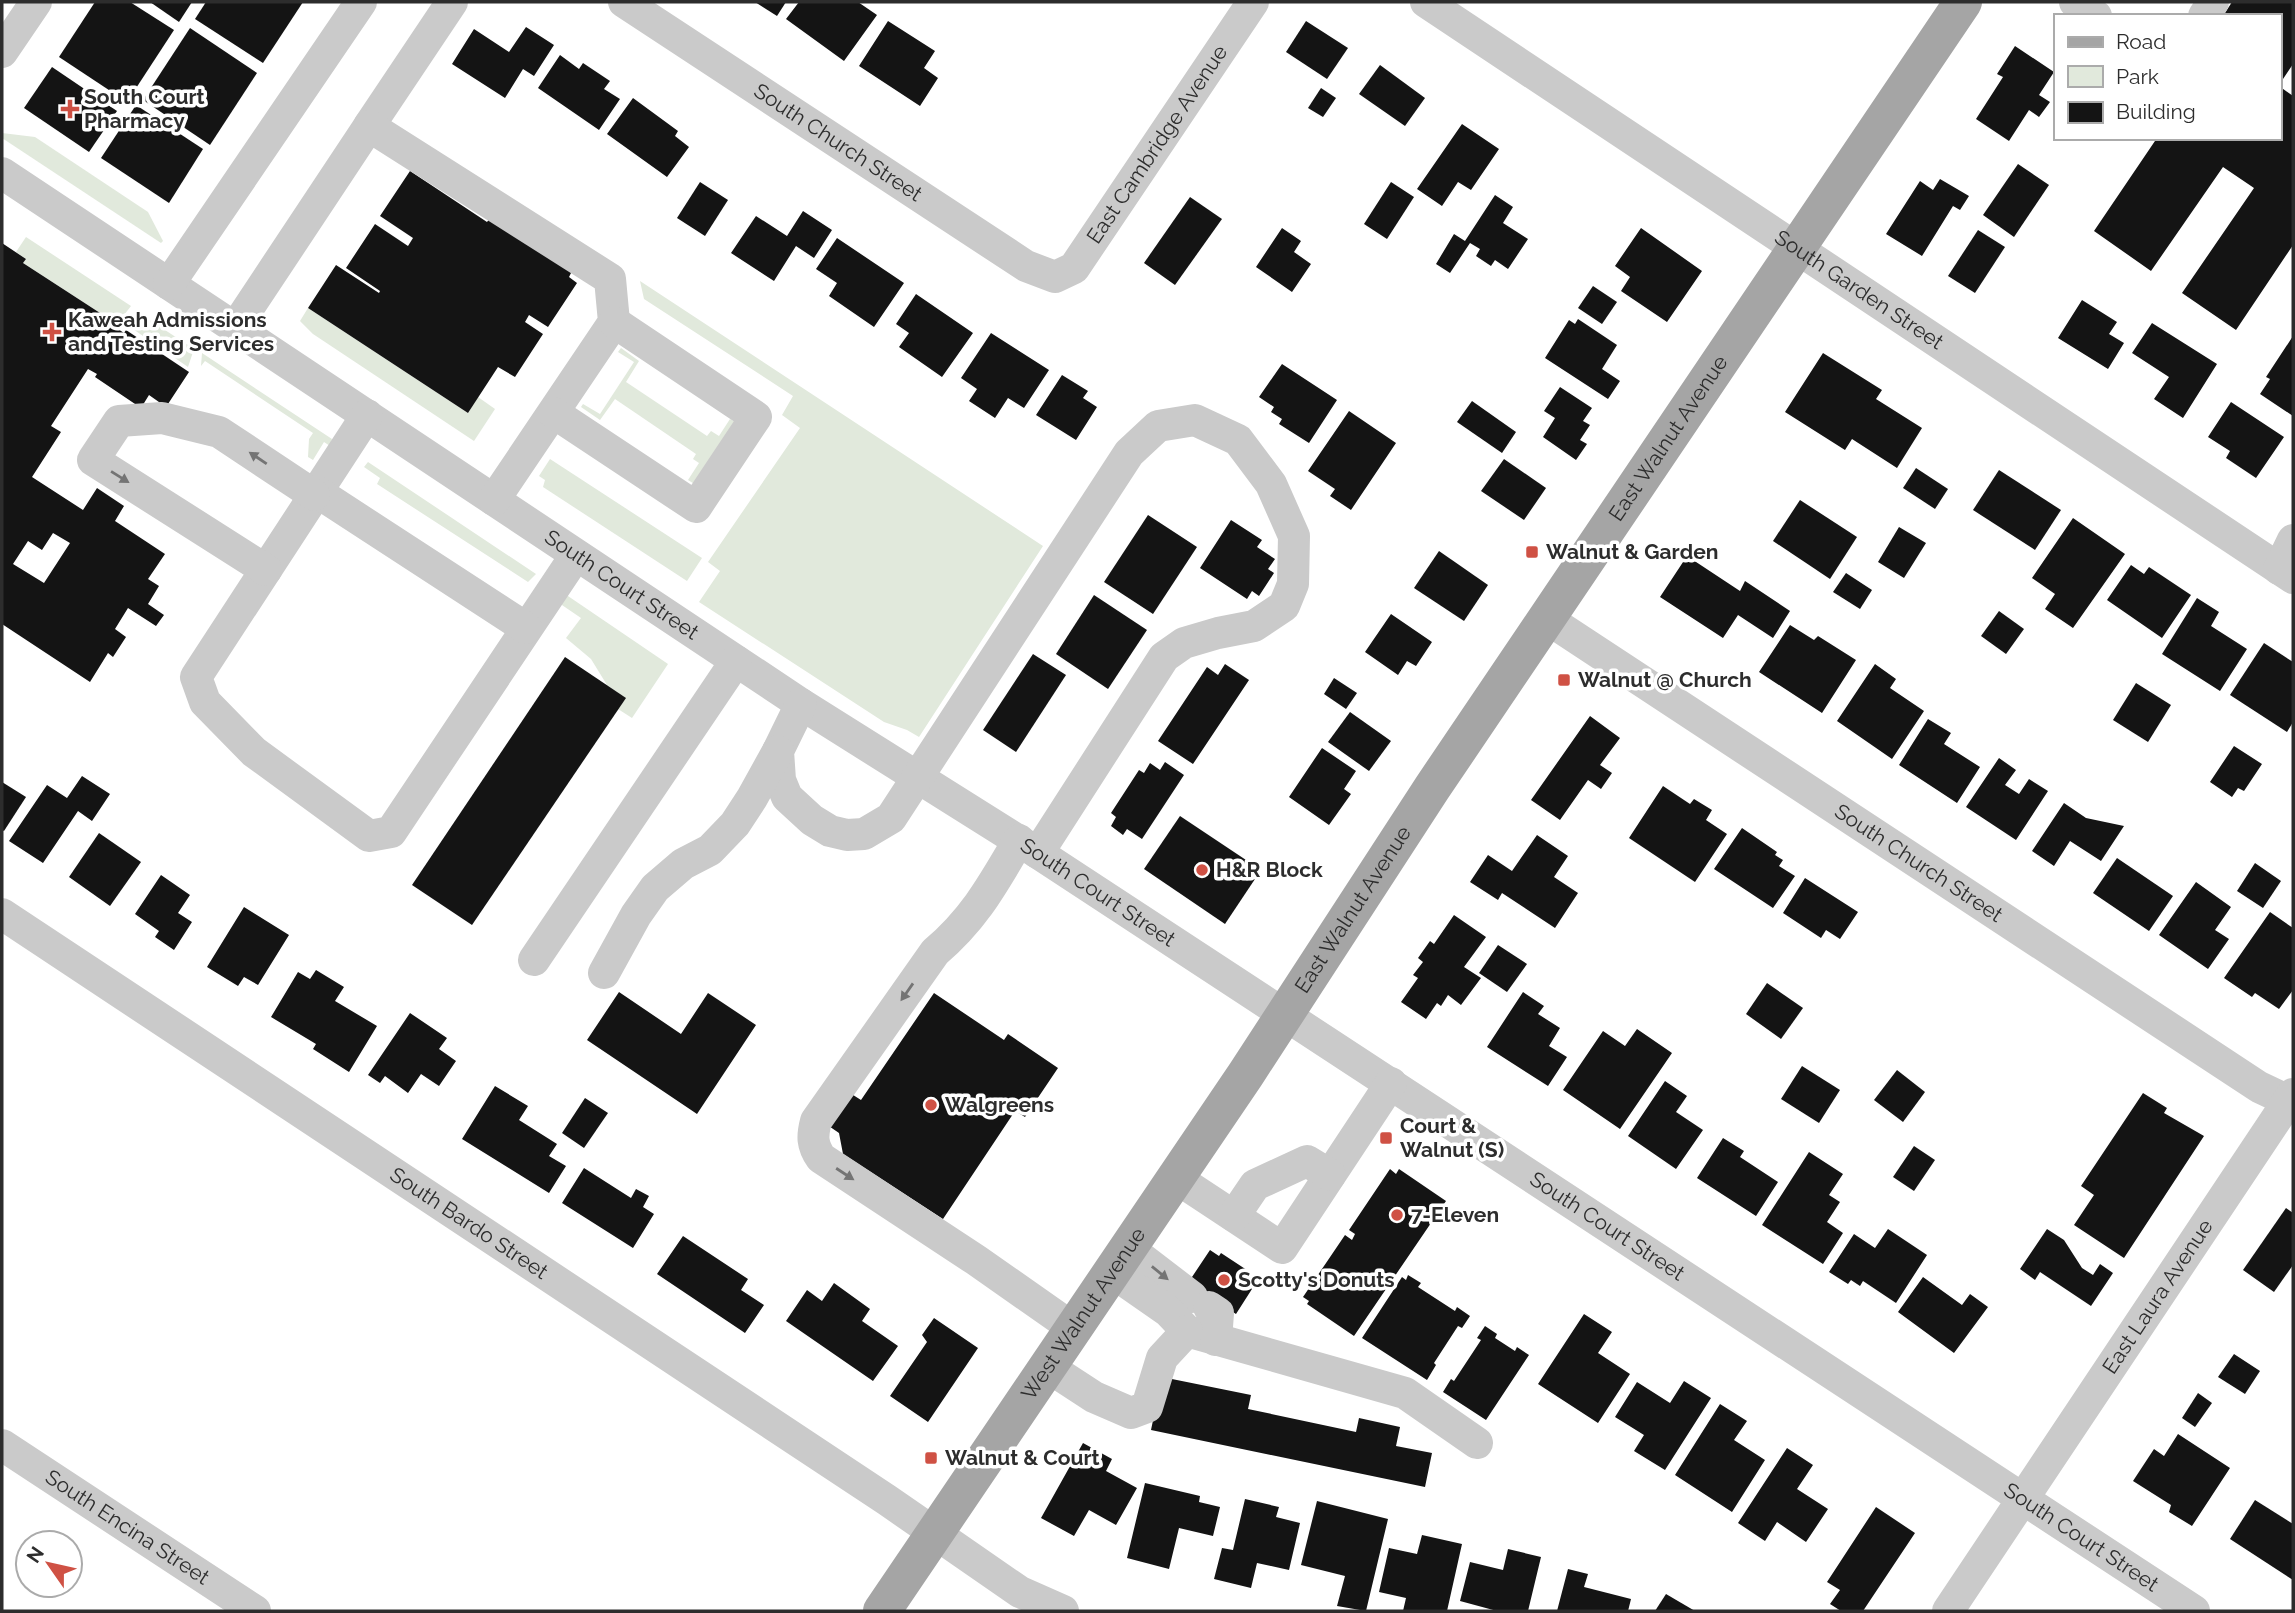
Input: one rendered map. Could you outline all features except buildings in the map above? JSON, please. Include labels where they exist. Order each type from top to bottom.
[{"type":"main road","name":"East Walnut Avenue","points":[[1284,1015],[1432,788],[1963,2]]},
{"type":"main road","name":"West Walnut Avenue","points":[[881,1611],[1284,1015]]},
{"type":"street","points":[[2,52],[36,2]]},
{"type":"street","points":[[169,284],[361,2]]},
{"type":"street","points":[[235,328],[452,2]]},
{"type":"street","name":"South Church Street","points":[[624,2],[1026,266],[1055,277]]},
{"type":"street","name":"East Cambridge Avenue","points":[[1055,277],[1074,268],[1253,2]]},
{"type":"street","name":"South Garden Street","points":[[1426,2],[2286,574]]},
{"type":"street","points":[[2075,2],[2093,14]]},
{"type":"street","points":[[369,126],[610,279],[614,322],[494,500]]},
{"type":"street","name":"South Court Street","points":[[2,173],[801,704],[1029,847],[2194,1611]]},
{"type":"street","points":[[554,413],[696,507],[756,416],[614,322]]},
{"type":"street","points":[[367,415],[196,677],[205,702],[254,752],[369,836],[391,832],[576,555]]},
{"type":"street","points":[[266,570],[93,460],[119,421],[162,418],[219,432],[526,628]]},
{"type":"street","points":[[778,751],[780,780],[787,797],[812,820],[830,831],[846,835],[864,834],[891,818],[1129,453],[1158,426],[1195,420],[1238,440],[1271,484],[1294,536],[1293,584],[1284,606],[1254,626],[1184,643],[1164,657],[1029,847],[981,905],[935,952],[816,1121],[812,1136],[814,1148],[821,1158],[976,1260],[1073,1328]]},
{"type":"street","points":[[2286,574],[2293,540]]},
{"type":"street","name":"South Church Street","points":[[1546,618],[2259,1087],[2292,1099]]},
{"type":"street","points":[[534,960],[736,661]]},
{"type":"street","points":[[604,974],[636,915],[655,888],[683,864],[710,850],[735,824],[778,751],[801,704]]},
{"type":"street","name":"South Bardo Street","points":[[2,915],[887,1500],[1020,1592],[1063,1611]]},
{"type":"street","points":[[1176,1178],[1282,1248],[1391,1083]]},
{"type":"street","name":"East Laura Avenue","points":[[1948,1611],[2292,1099]]},
{"type":"street","points":[[1234,1216],[1255,1185],[1307,1161],[1330,1175]]},
{"type":"street","points":[[1048,1367],[1094,1397],[1131,1413],[1147,1407],[1162,1357],[1201,1335],[1218,1314],[1120,1260]]},
{"type":"street","points":[[1120,1260],[1168,1311],[1201,1335],[1405,1393],[1477,1443]]},
{"type":"street","name":"South Encina Street","points":[[2,1445],[255,1611]]},
{"type":"green space","points":[[2,133],[35,137],[148,212],[163,241],[161,243],[2,138]]},
{"type":"green space","points":[[26,237],[131,306],[117,324],[23,263],[26,259],[16,252]]},
{"type":"green space","points":[[640,281],[1043,546],[919,737],[884,722],[699,602],[720,571],[708,562],[800,428],[782,415],[793,396],[644,299]]},
{"type":"green space","points":[[308,308],[468,413],[478,397],[495,409],[474,441],[313,334],[300,321]]},
{"type":"green space","points":[[139,313],[194,349],[188,367],[130,327]]},
{"type":"green space","points":[[621,348],[639,361],[626,382],[707,436],[711,431],[719,436],[730,419],[737,423],[696,485],[688,480],[699,463],[693,459],[696,454],[615,399],[600,420],[581,407],[583,404],[600,414],[634,362],[618,352]]},
{"type":"green space","points":[[202,353],[332,439],[330,446],[324,442],[313,460],[308,457],[309,439],[313,433],[205,361],[201,366]]},
{"type":"green space","points":[[550,459],[702,558],[687,581],[543,487],[545,480],[539,476]]},
{"type":"green space","points":[[368,462],[536,574],[528,582],[377,484],[380,478],[364,467]]},
{"type":"green space","points":[[565,594],[668,664],[632,718],[618,709],[625,698],[607,685],[591,659],[566,638],[581,618],[559,603]]},
{"type":"place","name":"South Court Pharmacy","points":[[70,109]]},
{"type":"place","name":"Kaweah Admissions and Testing Services","points":[[52,332]]},
{"type":"place","name":"Walnut & Garden","points":[[1532,552]]},
{"type":"place","name":"Walnut @ Church","points":[[1564,680]]},
{"type":"place","name":"H&R Block","points":[[1202,870]]},
{"type":"place","name":"Walgreens","points":[[931,1105]]},
{"type":"place","name":"Court & Walnut (S)","points":[[1386,1138]]},
{"type":"place","name":"7-Eleven","points":[[1397,1215]]},
{"type":"place","name":"Scotty's Donuts","points":[[1224,1280]]},
{"type":"place","name":"Walnut & Court","points":[[931,1458]]}]
